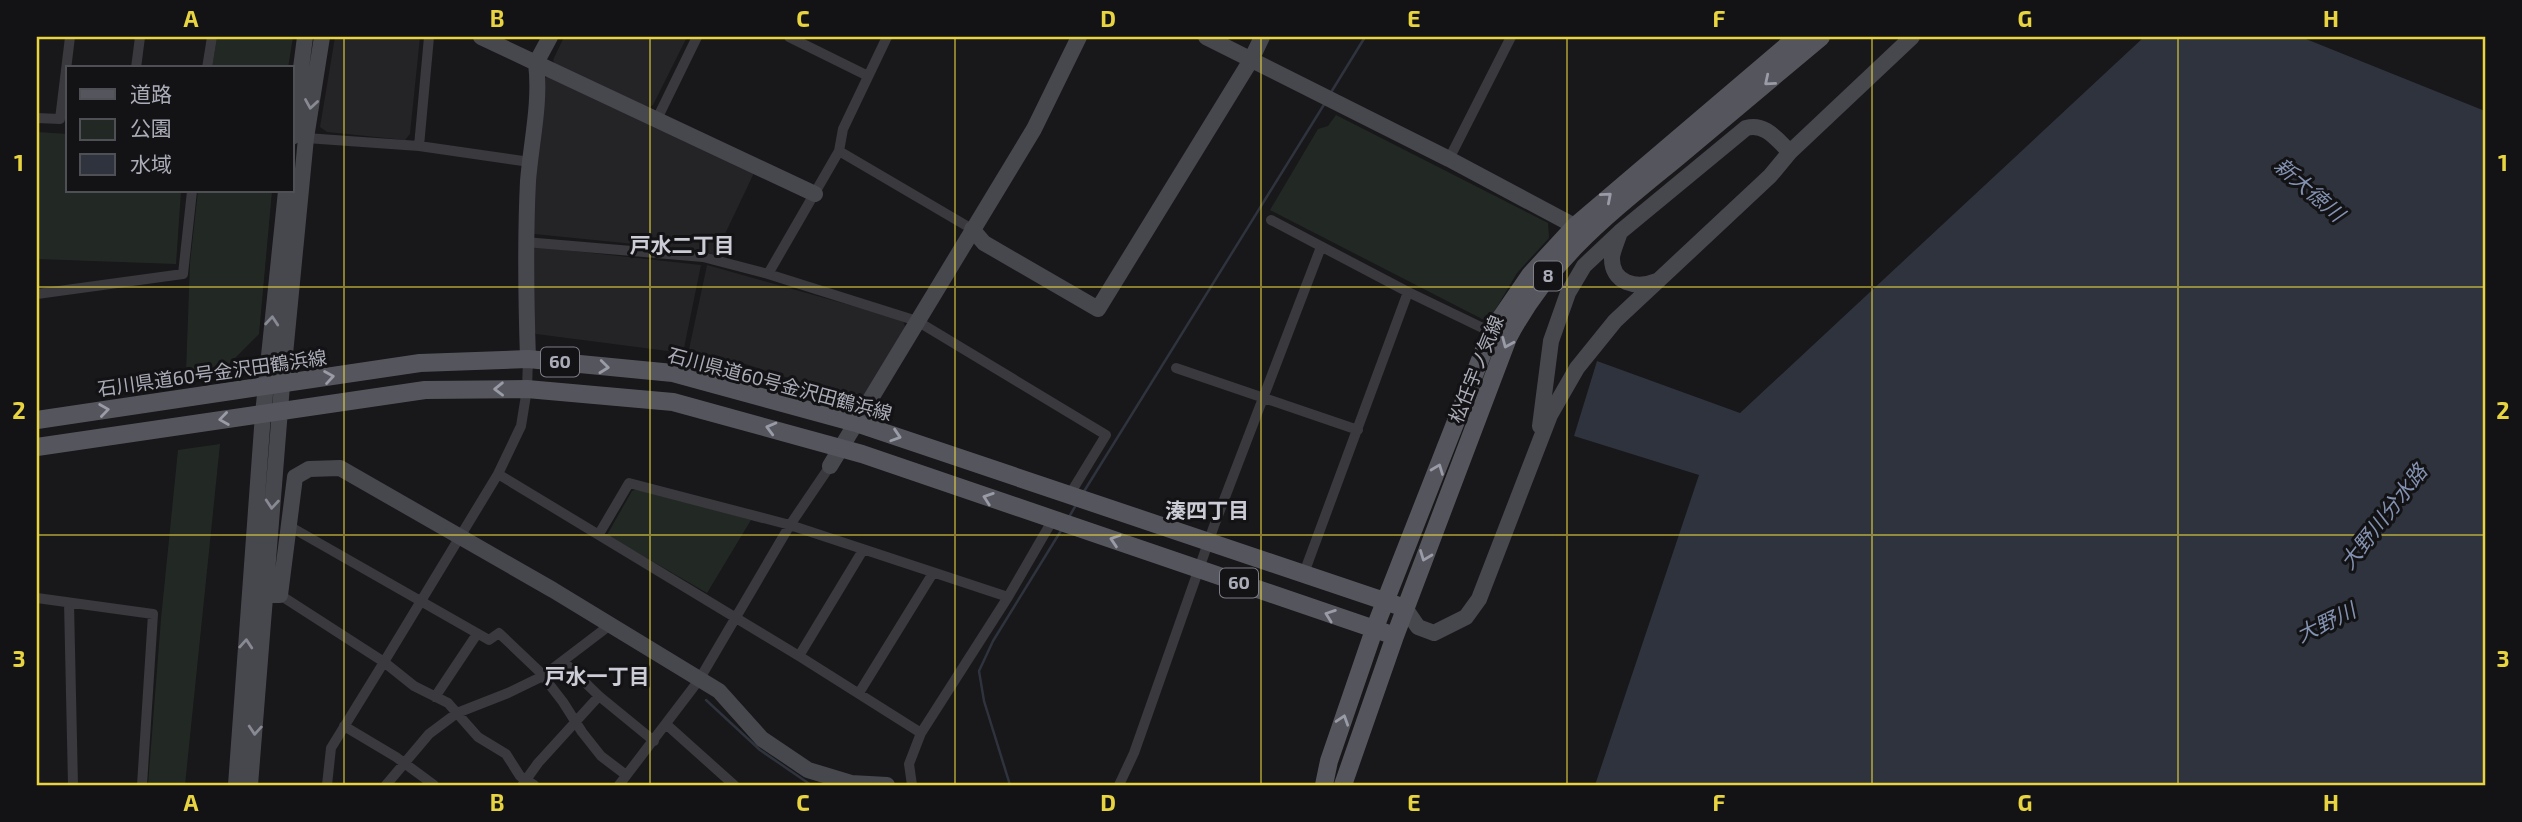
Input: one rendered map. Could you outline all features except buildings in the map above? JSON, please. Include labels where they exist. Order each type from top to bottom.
[{"type":"main road","name":"松任宇ノ気線","points":[[1324,785],[1329,761],[1374,630],[1491,332],[1530,275],[1797,37]]},
{"type":"main road","name":"松任宇ノ気線","points":[[1343,785],[1405,608],[1508,338],[1524,309],[1581,229],[1821,37]]},
{"type":"main road","name":"石川県道60号金沢田鶴浜線","points":[[37,420],[419,363],[528,359],[673,373],[856,423],[1405,608]]},
{"type":"main road","name":"60","points":[[37,447],[425,390],[527,389],[673,402],[842,448],[1395,636]]},
{"type":"street","points":[[68,66],[70,37]]},
{"type":"street","points":[[136,66],[141,37]]},
{"type":"street","points":[[207,66],[212,37]]},
{"type":"street","points":[[294,187],[305,37]]},
{"type":"street","points":[[299,137],[322,37]]},
{"type":"street","points":[[419,146],[429,37]]},
{"type":"street","points":[[481,37],[815,194]]},
{"type":"street","points":[[327,785],[331,748],[498,474],[521,426],[527,389],[525,242],[530,162],[539,87],[536,63],[550,37]]},
{"type":"street","points":[[656,121],[697,37]]},
{"type":"street","points":[[789,37],[868,76]]},
{"type":"street","points":[[768,274],[839,151],[842,129],[887,37]]},
{"type":"street","points":[[619,785],[699,680],[790,525],[842,448],[1034,129],[1079,37]]},
{"type":"street","points":[[1206,37],[1449,159],[1581,229]]},
{"type":"street","points":[[839,151],[972,229],[984,243],[1098,309],[1251,60],[1262,37]]},
{"type":"street","points":[[1449,159],[1510,37]]},
{"type":"street","points":[[1405,608],[1418,627],[1434,633],[1466,617],[1479,598],[1550,415],[1577,368],[1615,321],[1770,176],[1790,152],[1912,37]]},
{"type":"street","points":[[37,118],[64,120],[66,92]]},
{"type":"street","points":[[1536,450],[1551,341],[1568,293],[1584,266],[1620,232],[1746,128],[1756,125],[1767,129],[1790,152]]},
{"type":"street","points":[[299,137],[419,146],[530,162]]},
{"type":"street","points":[[37,294],[183,274],[192,192]]},
{"type":"street","points":[[250,785],[265,594],[272,412],[286,192]]},
{"type":"street","points":[[274,386],[293,192]]},
{"type":"street","points":[[1270,220],[1491,332]]},
{"type":"street","points":[[1620,232],[1612,257],[1616,273],[1628,284],[1643,287],[1657,281]]},
{"type":"street","points":[[525,242],[703,257],[768,274],[917,321],[1106,435],[1070,494]]},
{"type":"street","points":[[1119,785],[1321,247]]},
{"type":"street","points":[[1304,573],[1408,292]]},
{"type":"street","points":[[1176,368],[1357,430]]},
{"type":"street","points":[[236,785],[265,594],[289,526],[295,477],[309,470],[340,468],[553,590],[719,691],[762,739],[808,770],[851,783],[887,785]]},
{"type":"street","points":[[498,474],[921,733]]},
{"type":"street","points":[[599,534],[629,483],[790,525],[1008,597]]},
{"type":"street","points":[[912,785],[909,764],[921,733],[1008,597],[1052,520]]},
{"type":"street","points":[[289,526],[477,634],[489,640],[499,633],[543,676],[601,756],[626,775]]},
{"type":"street","points":[[799,656],[863,550]]},
{"type":"street","points":[[859,693],[933,573]]},
{"type":"street","points":[[265,594],[384,662],[414,686],[448,703],[478,737],[506,754],[527,783],[599,696]]},
{"type":"street","points":[[37,598],[153,614],[142,785]]},
{"type":"street","points":[[69,603],[73,785]]},
{"type":"street","points":[[386,785],[429,734],[457,713],[509,693],[543,676],[610,625]]},
{"type":"street","points":[[1395,636],[1418,627]]},
{"type":"street","points":[[435,696],[477,634]]},
{"type":"street","points":[[563,661],[599,696],[654,741]]},
{"type":"street","points":[[667,725],[734,785]]},
{"type":"street","points":[[344,726],[434,785]]},
{"type":"shaded area","points":[[335,37],[420,37],[410,134],[405,140],[327,132],[320,127]]},
{"type":"shaded area","points":[[564,37],[687,37],[653,105],[646,109],[556,66],[553,60]]},
{"type":"shaded area","points":[[549,75],[754,173],[715,255],[704,251],[534,234],[530,230],[544,79]]},
{"type":"shaded area","points":[[537,247],[701,265],[683,353],[536,334],[531,330],[527,252]]},
{"type":"shaded area","points":[[707,265],[903,320],[906,330],[864,399],[857,400],[736,361],[688,354]]},
{"type":"green space","points":[[217,37],[293,37],[288,66],[212,66]]},
{"type":"green space","points":[[1336,115],[1548,223],[1549,238],[1517,273],[1488,322],[1270,210],[1318,129],[1328,126]]},
{"type":"green space","points":[[37,132],[66,134],[66,192],[181,192],[176,264],[37,259]]},
{"type":"green space","points":[[198,192],[272,192],[259,334],[227,366],[186,373],[190,263]]},
{"type":"green space","points":[[220,444],[185,785],[148,785],[178,450]]},
{"type":"green space","points":[[637,489],[751,520],[707,593],[607,535],[632,491]]},
{"type":"water","points":[[2144,37],[2301,37],[2485,111],[2485,785],[1595,785],[1699,475],[1574,436],[1597,361],[1740,413]]},
{"type":"waterway","points":[[1330,94],[1365,37]]},
{"type":"waterway","points":[[1083,493],[1325,103]]},
{"type":"waterway","points":[[1069,517],[1076,505]]},
{"type":"waterway","points":[[1010,785],[984,701],[979,671],[993,641],[1062,529]]},
{"type":"waterway","points":[[706,700],[760,750],[811,785]]},
{"type":"district","name":"戸水二丁目","points":[[682,246]]},
{"type":"district","name":"湊四丁目","points":[[1207,511]]},
{"type":"district","name":"戸水一丁目","points":[[597,677]]},
{"type":"water label","name":"新大徳川","points":[[2309,190]]},
{"type":"water label","name":"大野川分水路","points":[[2384,517]]},
{"type":"water label","name":"大野川","points":[[2326,623]]}]
